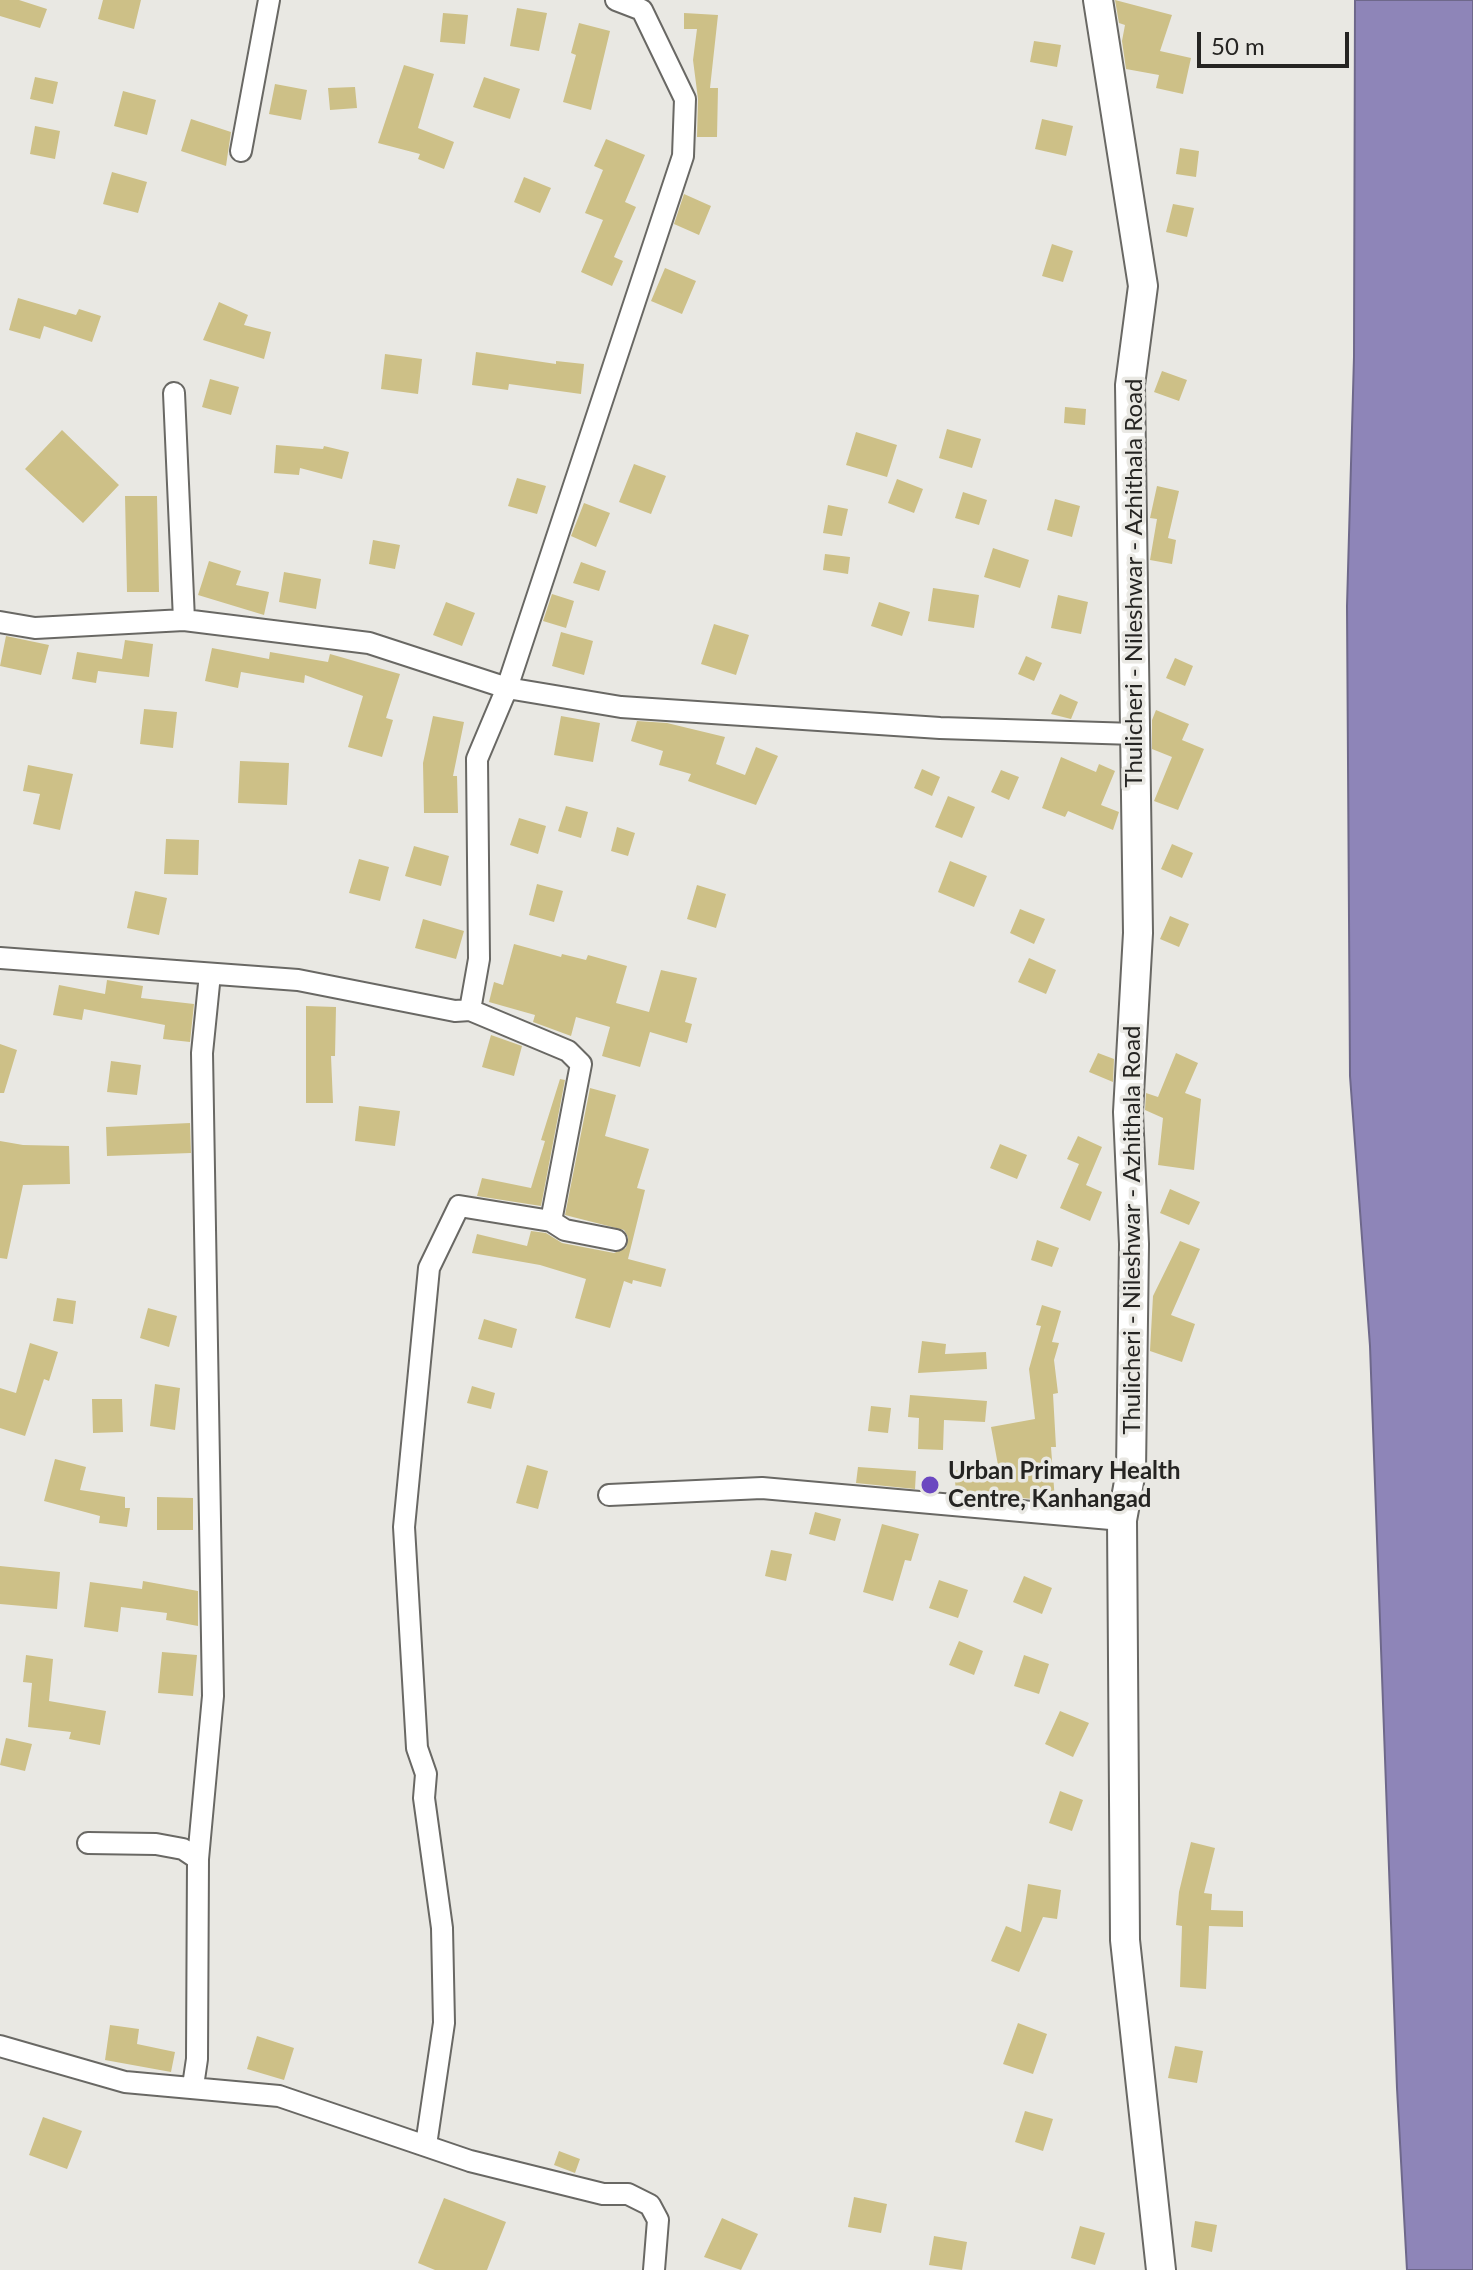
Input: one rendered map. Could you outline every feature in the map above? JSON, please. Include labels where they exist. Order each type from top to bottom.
[{"type":"main road","name":"Thulicheri - Nileshwar - Azhithala Road","points":[[1098,0],[1143,286],[1130,385],[1138,933],[1128,1112],[1134,1244],[1131,1471],[1122,1520],[1125,1940],[1161,2270]]},
{"type":"street","points":[[241,151],[269,0]]},
{"type":"street","points":[[470,1010],[479,959],[477,759],[507,688],[683,156],[685,99],[642,10],[616,0]]},
{"type":"street","points":[[174,393],[184,620]]},
{"type":"street","points":[[0,622],[35,628],[184,620],[369,643],[507,688],[621,707],[940,728],[1135,734]]},
{"type":"street","points":[[0,958],[298,980],[455,1011],[470,1010],[568,1051],[581,1064],[551,1221]]},
{"type":"street","points":[[193,2086],[197,2059],[198,1859],[213,1696],[202,1053],[210,974]]},
{"type":"street","points":[[426,2145],[444,2023],[442,1928],[424,1798],[426,1774],[417,1748],[404,1527],[429,1268],[459,1206],[551,1221],[565,1230],[616,1240]]},
{"type":"street","points":[[609,1495],[762,1488],[1122,1520]]},
{"type":"street","points":[[88,1843],[156,1844],[183,1849],[198,1859]]},
{"type":"street","points":[[0,2046],[125,2082],[279,2096],[470,2161],[603,2194],[628,2194],[650,2205],[658,2220],[654,2270]]},
{"type":"shaded area","points":[[1355,0],[1473,0],[1473,2270],[1407,2270],[1397,2088],[1370,1346],[1350,1076],[1347,606],[1354,357]]},
{"type":"building","points":[[0,0],[19,0],[47,9],[40,28],[0,16]]},
{"type":"building","points":[[103,0],[141,0],[134,29],[98,19]]},
{"type":"building","points":[[1115,0],[1172,15],[1160,51],[1191,58],[1183,94],[1156,88],[1159,75],[1126,69],[1122,41],[1125,25],[1119,23]]},
{"type":"building","points":[[517,8],[547,13],[539,51],[510,46]]},
{"type":"building","points":[[443,13],[468,15],[465,44],[440,42]]},
{"type":"building","points":[[684,13],[718,15],[710,88],[718,88],[717,137],[697,137],[698,99],[693,60],[697,29],[684,29]]},
{"type":"building","points":[[579,23],[610,31],[591,110],[563,102],[576,55],[571,53]]},
{"type":"building","points":[[1034,41],[1061,45],[1057,67],[1030,62]]},
{"type":"building","points":[[404,65],[434,74],[418,128],[454,142],[444,169],[418,159],[420,154],[378,143]]},
{"type":"building","points":[[35,77],[58,82],[53,104],[30,99]]},
{"type":"building","points":[[484,77],[520,89],[510,119],[473,107]]},
{"type":"building","points":[[275,84],[307,90],[301,120],[269,114]]},
{"type":"building","points":[[355,87],[357,108],[330,110],[328,88]]},
{"type":"building","points":[[123,91],[156,100],[147,135],[114,126]]},
{"type":"building","points":[[191,119],[231,132],[226,166],[181,151]]},
{"type":"building","points":[[1042,119],[1073,126],[1066,156],[1035,149]]},
{"type":"building","points":[[35,126],[60,131],[55,159],[30,154]]},
{"type":"building","points":[[606,139],[645,155],[625,202],[636,207],[614,257],[623,261],[612,286],[581,272],[603,220],[585,213],[603,170],[594,166]]},
{"type":"building","points":[[1180,148],[1199,151],[1196,177],[1176,174]]},
{"type":"building","points":[[112,172],[147,182],[138,213],[103,204]]},
{"type":"building","points":[[524,177],[551,188],[540,213],[514,202]]},
{"type":"building","points":[[684,194],[711,206],[699,235],[674,224]]},
{"type":"building","points":[[1173,204],[1194,208],[1187,237],[1166,232]]},
{"type":"building","points":[[1052,244],[1073,251],[1063,282],[1042,276]]},
{"type":"building","points":[[665,268],[696,281],[682,314],[651,301]]},
{"type":"building","points":[[18,298],[76,315],[79,309],[101,316],[92,342],[44,326],[40,339],[9,330]]},
{"type":"building","points":[[219,302],[248,315],[244,325],[271,332],[264,359],[203,340]]},
{"type":"building","points":[[476,352],[556,364],[556,361],[584,364],[581,394],[509,384],[508,390],[472,385]]},
{"type":"building","points":[[385,354],[422,359],[418,394],[381,389]]},
{"type":"building","points":[[1162,371],[1187,380],[1179,401],[1154,392]]},
{"type":"building","points":[[210,379],[239,387],[231,415],[202,407]]},
{"type":"building","points":[[1065,407],[1086,409],[1085,425],[1064,423]]},
{"type":"building","points":[[947,429],[981,439],[972,468],[939,458]]},
{"type":"building","points":[[62,430],[119,485],[83,523],[25,469]]},
{"type":"building","points":[[856,432],[897,445],[887,477],[846,465]]},
{"type":"building","points":[[276,445],[323,449],[324,446],[349,452],[342,479],[300,468],[299,475],[274,473]]},
{"type":"building","points":[[634,464],[666,476],[651,514],[619,502]]},
{"type":"building","points":[[517,478],[546,486],[537,514],[508,506]]},
{"type":"building","points":[[897,479],[923,489],[914,513],[888,503]]},
{"type":"building","points":[[1157,486],[1179,491],[1168,538],[1176,540],[1172,564],[1150,560],[1157,519],[1150,518]]},
{"type":"building","points":[[963,492],[987,500],[979,525],[955,518]]},
{"type":"building","points":[[125,496],[157,496],[159,592],[127,592]]},
{"type":"building","points":[[1055,499],[1080,506],[1072,537],[1047,530]]},
{"type":"building","points":[[584,503],[610,513],[596,547],[571,536]]},
{"type":"building","points":[[828,505],[848,509],[842,536],[823,533]]},
{"type":"building","points":[[373,540],[400,545],[395,569],[369,564]]},
{"type":"building","points":[[993,548],[1029,560],[1020,588],[984,577]]},
{"type":"building","points":[[825,554],[850,557],[848,574],[823,570]]},
{"type":"building","points":[[209,561],[241,571],[236,585],[269,592],[264,615],[198,595]]},
{"type":"building","points":[[581,562],[606,571],[599,591],[573,583]]},
{"type":"building","points":[[284,572],[321,579],[316,609],[279,602]]},
{"type":"building","points":[[933,588],[979,595],[974,628],[928,621]]},
{"type":"building","points":[[552,594],[574,601],[566,628],[543,621]]},
{"type":"building","points":[[1058,595],[1088,602],[1081,634],[1051,628]]},
{"type":"building","points":[[446,602],[475,613],[462,646],[433,635]]},
{"type":"building","points":[[879,602],[910,612],[902,636],[871,626]]},
{"type":"building","points":[[714,624],[749,635],[736,675],[701,664]]},
{"type":"building","points":[[561,632],[593,641],[584,675],[552,666]]},
{"type":"building","points":[[6,636],[49,645],[41,675],[0,666]]},
{"type":"building","points":[[125,640],[153,644],[149,677],[98,671],[96,683],[72,679],[77,652],[122,659]]},
{"type":"building","points":[[212,648],[269,659],[270,652],[328,662],[330,654],[400,674],[386,718],[393,720],[382,757],[348,747],[363,696],[305,675],[304,683],[241,672],[238,688],[205,681]]},
{"type":"building","points":[[1026,656],[1042,663],[1034,681],[1018,674]]},
{"type":"building","points":[[1175,658],[1193,666],[1185,686],[1166,678]]},
{"type":"building","points":[[1060,694],[1078,702],[1071,719],[1051,714]]},
{"type":"building","points":[[144,709],[177,712],[173,748],[140,744]]},
{"type":"building","points":[[1156,710],[1189,724],[1182,740],[1204,749],[1178,810],[1154,801],[1172,757],[1152,749],[1152,720]]},
{"type":"building","points":[[433,716],[464,722],[453,776],[457,776],[458,813],[424,813],[423,763]]},
{"type":"building","points":[[561,716],[600,723],[593,762],[554,755]]},
{"type":"building","points":[[637,721],[667,723],[725,737],[716,764],[745,775],[756,747],[778,756],[756,805],[688,781],[691,774],[659,765],[663,751],[631,741]]},
{"type":"building","points":[[1061,757],[1096,772],[1099,764],[1115,771],[1101,805],[1119,812],[1113,830],[1068,811],[1065,817],[1042,808]]},
{"type":"building","points":[[240,761],[289,763],[287,805],[238,803]]},
{"type":"building","points":[[28,765],[73,774],[60,830],[33,824],[40,794],[23,791]]},
{"type":"building","points":[[922,769],[940,777],[932,796],[914,788]]},
{"type":"building","points":[[1001,770],[1019,777],[1009,800],[991,792]]},
{"type":"building","points":[[948,796],[975,807],[962,838],[935,827]]},
{"type":"building","points":[[566,806],[588,812],[581,838],[558,831]]},
{"type":"building","points":[[519,818],[546,826],[538,854],[510,845]]},
{"type":"building","points":[[617,827],[635,833],[628,856],[611,851]]},
{"type":"building","points":[[166,839],[199,840],[198,875],[164,874]]},
{"type":"building","points":[[1172,844],[1193,853],[1182,878],[1161,869]]},
{"type":"building","points":[[414,846],[449,856],[441,886],[405,876]]},
{"type":"building","points":[[359,859],[389,867],[380,901],[349,893]]},
{"type":"building","points":[[950,861],[987,876],[974,907],[938,892]]},
{"type":"building","points":[[537,884],[563,891],[554,922],[529,915]]},
{"type":"building","points":[[697,885],[726,894],[716,928],[687,919]]},
{"type":"building","points":[[135,891],[167,898],[159,935],[127,928]]},
{"type":"building","points":[[1020,909],[1045,919],[1034,944],[1010,933]]},
{"type":"building","points":[[1170,916],[1189,924],[1179,947],[1160,939]]},
{"type":"building","points":[[423,919],[464,931],[456,959],[415,948]]},
{"type":"building","points":[[514,944],[561,957],[562,954],[586,960],[588,955],[627,966],[616,1003],[649,1012],[661,970],[697,978],[685,1022],[692,1024],[687,1043],[650,1032],[640,1067],[602,1056],[610,1027],[576,1017],[571,1036],[533,1022],[535,1015],[489,1002],[494,982],[503,985]]},
{"type":"building","points":[[1029,958],[1056,970],[1046,994],[1018,982]]},
{"type":"building","points":[[107,980],[143,986],[141,998],[194,1004],[190,1042],[163,1039],[165,1025],[84,1009],[82,1020],[53,1015],[59,985],[105,994]]},
{"type":"building","points":[[306,1006],[336,1007],[335,1056],[331,1056],[333,1103],[306,1103]]},
{"type":"building","points":[[491,1035],[522,1046],[514,1076],[482,1067]]},
{"type":"building","points":[[0,1044],[17,1050],[4,1093],[0,1093]]},
{"type":"building","points":[[1098,1053],[1114,1059],[1113,1082],[1089,1072]]},
{"type":"building","points":[[1176,1053],[1198,1063],[1185,1093],[1201,1099],[1194,1170],[1158,1165],[1163,1118],[1145,1110],[1146,1093],[1158,1097]]},
{"type":"building","points":[[111,1061],[141,1065],[137,1095],[107,1092]]},
{"type":"building","points":[[560,1079],[565,1080],[541,1206],[477,1196],[482,1178],[531,1188],[545,1141],[541,1140]]},
{"type":"building","points":[[590,1088],[616,1095],[605,1136],[649,1149],[637,1188],[645,1190],[628,1259],[666,1269],[661,1287],[633,1280],[632,1284],[624,1281],[610,1328],[575,1318],[586,1279],[540,1265],[472,1253],[477,1234],[527,1246],[531,1231],[546,1233],[562,1243],[614,1253],[626,1248],[628,1237],[624,1230],[565,1215]]},
{"type":"building","points":[[359,1106],[400,1111],[395,1146],[355,1141]]},
{"type":"building","points":[[190,1123],[191,1153],[107,1156],[106,1127]]},
{"type":"building","points":[[1078,1136],[1102,1147],[1086,1185],[1102,1192],[1090,1221],[1060,1208],[1079,1164],[1067,1159]]},
{"type":"building","points":[[0,1141],[69,1146],[70,1184],[23,1185],[7,1259],[0,1258]]},
{"type":"building","points":[[1000,1144],[1027,1155],[1017,1179],[990,1168]]},
{"type":"building","points":[[1170,1189],[1200,1202],[1189,1225],[1160,1213]]},
{"type":"building","points":[[1037,1240],[1059,1248],[1052,1267],[1031,1260]]},
{"type":"building","points":[[1180,1241],[1200,1249],[1171,1315],[1195,1324],[1182,1362],[1150,1351],[1153,1296]]},
{"type":"building","points":[[57,1298],[76,1301],[73,1324],[53,1321]]},
{"type":"building","points":[[1042,1305],[1061,1311],[1052,1342],[1059,1343],[1054,1360],[1058,1393],[1053,1394],[1056,1447],[1051,1447],[1055,1501],[990,1495],[990,1492],[956,1492],[954,1470],[998,1465],[991,1427],[1035,1419],[1029,1369],[1041,1326],[1036,1325]]},
{"type":"building","points":[[148,1308],[177,1316],[169,1347],[140,1338]]},
{"type":"building","points":[[484,1319],[517,1329],[512,1348],[478,1339]]},
{"type":"building","points":[[922,1341],[946,1344],[945,1354],[986,1352],[987,1369],[918,1373]]},
{"type":"building","points":[[30,1343],[58,1352],[49,1381],[44,1379],[25,1436],[0,1428],[0,1388],[16,1393]]},
{"type":"building","points":[[155,1384],[180,1388],[175,1430],[150,1426]]},
{"type":"building","points":[[472,1386],[495,1393],[491,1409],[467,1403]]},
{"type":"building","points":[[910,1395],[987,1401],[985,1422],[944,1420],[943,1450],[918,1449],[919,1418],[908,1417]]},
{"type":"building","points":[[92,1399],[122,1399],[123,1432],[93,1433]]},
{"type":"building","points":[[871,1406],[891,1408],[888,1433],[868,1431]]},
{"type":"building","points":[[55,1459],[86,1467],[80,1490],[125,1497],[125,1508],[130,1508],[127,1527],[99,1523],[100,1516],[44,1501]]},
{"type":"building","points":[[527,1465],[548,1471],[538,1509],[516,1503]]},
{"type":"building","points":[[858,1467],[916,1471],[915,1489],[856,1483]]},
{"type":"building","points":[[157,1497],[193,1498],[193,1530],[157,1530]]},
{"type":"building","points":[[815,1512],[841,1519],[835,1541],[809,1534]]},
{"type":"building","points":[[882,1524],[919,1534],[911,1561],[905,1560],[893,1601],[863,1592]]},
{"type":"building","points":[[771,1550],[792,1554],[786,1581],[765,1576]]},
{"type":"building","points":[[0,1566],[60,1572],[57,1609],[0,1604]]},
{"type":"building","points":[[1024,1576],[1052,1588],[1042,1614],[1013,1602]]},
{"type":"building","points":[[939,1580],[968,1590],[958,1618],[929,1608]]},
{"type":"building","points":[[143,1581],[198,1591],[198,1626],[166,1620],[167,1613],[121,1607],[118,1632],[84,1627],[90,1582],[142,1589]]},
{"type":"building","points":[[959,1641],[983,1651],[974,1675],[949,1665]]},
{"type":"building","points":[[162,1652],[197,1655],[193,1696],[158,1693]]},
{"type":"building","points":[[26,1655],[53,1659],[49,1701],[106,1711],[100,1745],[69,1739],[71,1732],[28,1727],[32,1683],[23,1682]]},
{"type":"building","points":[[1024,1655],[1049,1664],[1039,1694],[1014,1686]]},
{"type":"building","points":[[1060,1711],[1089,1723],[1073,1757],[1045,1744]]},
{"type":"building","points":[[6,1738],[32,1744],[25,1771],[0,1765]]},
{"type":"building","points":[[1060,1791],[1083,1800],[1072,1831],[1049,1823]]},
{"type":"building","points":[[1191,1842],[1215,1848],[1204,1893],[1212,1894],[1211,1910],[1243,1911],[1243,1927],[1209,1926],[1206,1989],[1180,1987],[1182,1926],[1176,1925],[1179,1892]]},
{"type":"building","points":[[1028,1884],[1061,1890],[1057,1919],[1043,1917],[1019,1972],[991,1961],[1006,1926],[1021,1932]]},
{"type":"building","points":[[1018,2023],[1047,2034],[1033,2074],[1003,2064]]},
{"type":"building","points":[[110,2025],[139,2029],[137,2044],[175,2052],[171,2072],[105,2060]]},
{"type":"building","points":[[257,2036],[294,2048],[284,2080],[247,2069]]},
{"type":"building","points":[[1175,2046],[1203,2051],[1197,2083],[1168,2078]]},
{"type":"building","points":[[1025,2111],[1053,2119],[1043,2151],[1015,2142]]},
{"type":"building","points":[[43,2117],[82,2131],[67,2169],[29,2155]]},
{"type":"building","points":[[559,2151],[580,2159],[575,2173],[554,2165]]},
{"type":"building","points":[[854,2197],[887,2204],[881,2233],[848,2227]]},
{"type":"building","points":[[444,2198],[506,2222],[487,2270],[435,2270],[418,2263]]},
{"type":"building","points":[[722,2218],[758,2234],[741,2270],[704,2257]]},
{"type":"building","points":[[1195,2221],[1217,2225],[1212,2252],[1191,2247]]},
{"type":"building","points":[[1080,2226],[1105,2233],[1095,2265],[1071,2258]]},
{"type":"building","points":[[934,2236],[967,2242],[962,2270],[929,2265]]},
{"type":"place","name":"Urban Primary Health Centre, Kanhangad","points":[[930,1485]]}]
